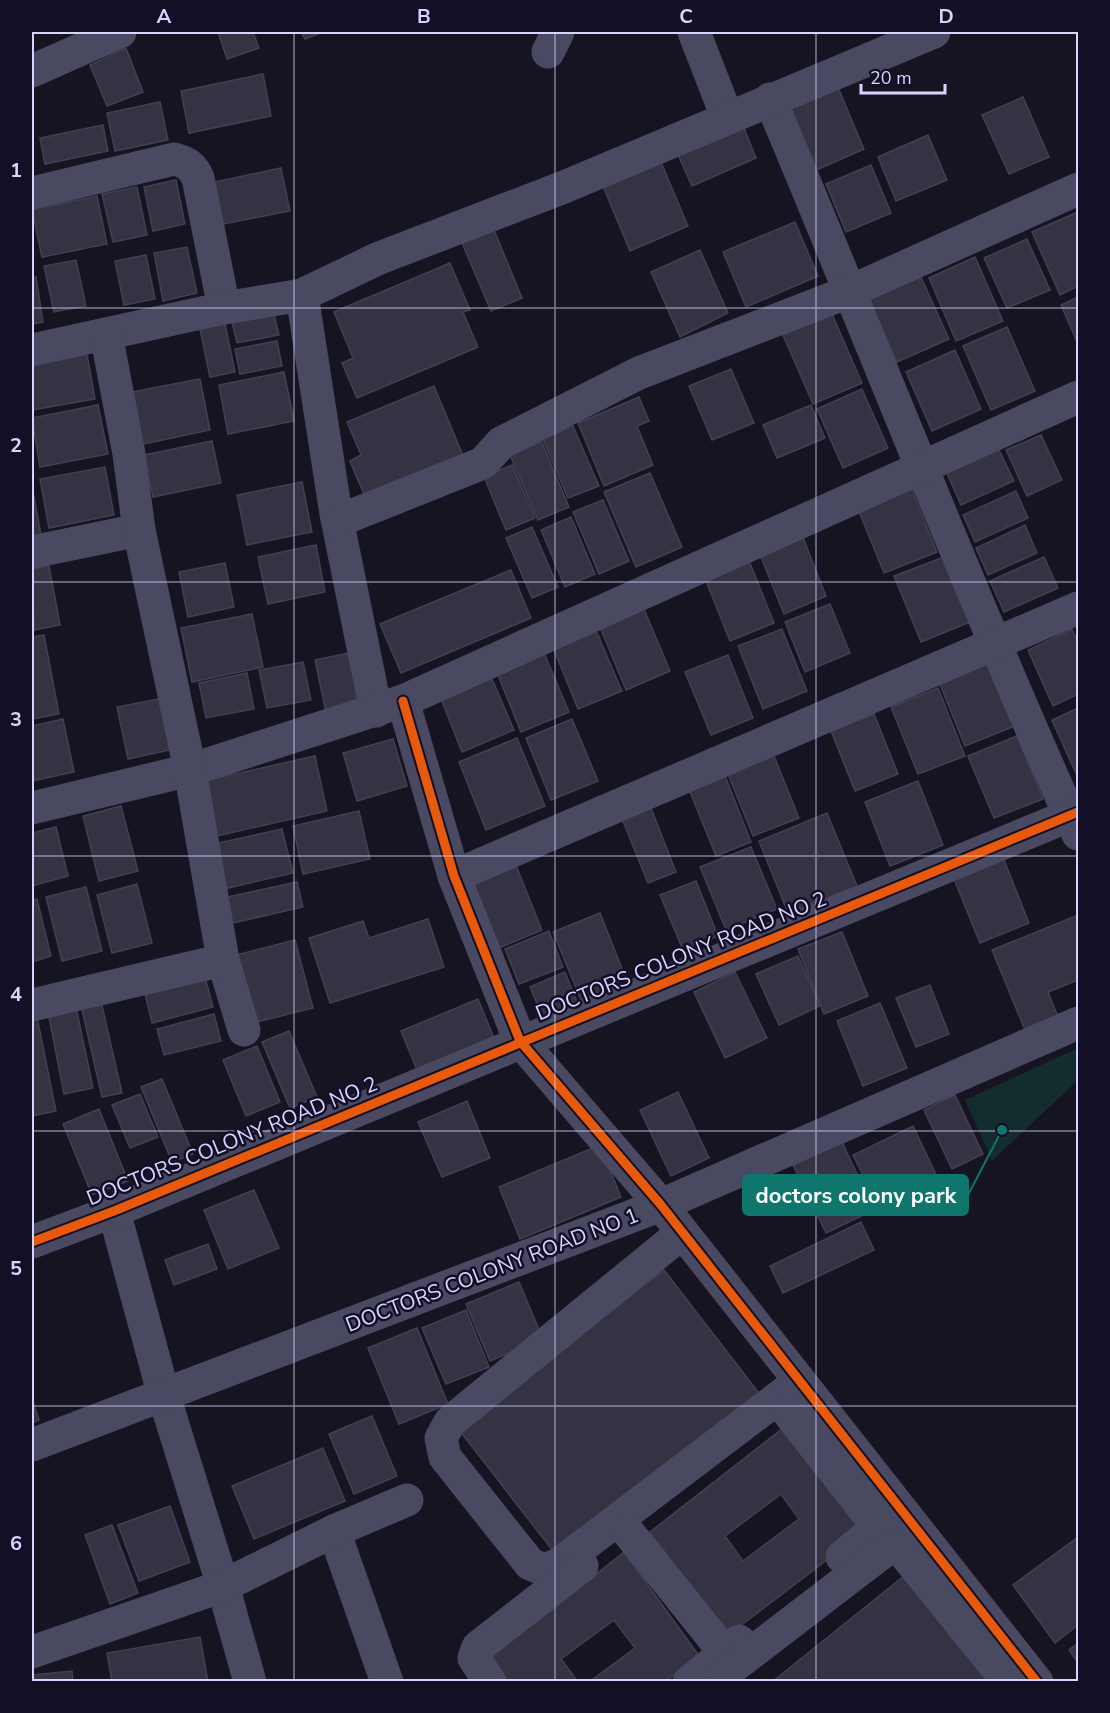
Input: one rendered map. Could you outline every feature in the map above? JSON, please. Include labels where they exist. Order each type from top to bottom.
[{"type":"street","points":[[32,71],[120,32]]},
{"type":"street","points":[[694,32],[727,117]]},
{"type":"street","points":[[32,350],[225,308],[302,295],[377,259],[564,187],[934,32]]},
{"type":"street","points":[[770,99],[851,291],[921,467],[996,643],[1076,821]]},
{"type":"street","points":[[32,193],[174,159],[190,165],[198,178],[225,308]]},
{"type":"street","points":[[350,516],[483,463],[501,443],[639,373],[851,291],[1078,189]]},
{"type":"street","points":[[302,295],[390,706],[454,876],[520,1041],[661,1205],[889,1518],[1037,1682]]},
{"type":"street","points":[[106,334],[129,454],[139,530],[190,770],[223,960],[244,1030]]},
{"type":"street","points":[[32,808],[190,770],[390,706],[1078,397]]},
{"type":"street","points":[[336,438],[339,473]]},
{"type":"street","points":[[32,552],[139,530]]},
{"type":"street","points":[[454,876],[1078,608]]},
{"type":"street","name":"DOCTORS COLONY ROAD NO 2","points":[[32,1242],[114,1211],[520,1041],[1076,821]]},
{"type":"street","points":[[32,1005],[223,960]]},
{"type":"street","name":"DOCTORS COLONY ROAD NO 1","points":[[32,1445],[661,1205],[1078,1023]]},
{"type":"street","points":[[114,1211],[164,1396],[250,1682]]},
{"type":"street","points":[[682,1233],[450,1422],[441,1438],[445,1457],[530,1564],[545,1570],[559,1564],[799,1396]]},
{"type":"street","points":[[489,1682],[474,1658],[478,1647],[628,1532],[799,1396]]},
{"type":"street","points":[[32,1652],[223,1586],[334,1531],[407,1500]]},
{"type":"street","points":[[690,1682],[725,1667],[889,1518]]},
{"type":"street","points":[[334,1531],[387,1682]]},
{"type":"street","points":[[628,1532],[725,1667],[726,1675],[733,1667],[887,1549],[899,1547],[1008,1682]]},
{"type":"green space","points":[[1078,1048],[1078,1080],[992,1161],[965,1100]]},
{"type":"building","points":[[218,32],[253,32],[259,48],[227,59]]},
{"type":"building","points":[[301,32],[323,32],[305,39]]},
{"type":"building","points":[[126,48],[143,92],[107,106],[90,65]]},
{"type":"building","points":[[263,74],[271,116],[189,133],[181,91]]},
{"type":"building","points":[[834,78],[864,149],[814,171],[783,99]]},
{"type":"building","points":[[1023,97],[1049,157],[1009,174],[982,115]]},
{"type":"building","points":[[160,102],[168,140],[115,151],[107,113]]},
{"type":"building","points":[[740,118],[756,158],[692,186],[674,146]]},
{"type":"building","points":[[103,125],[108,151],[45,164],[40,138]]},
{"type":"building","points":[[928,135],[947,180],[896,201],[878,157]]},
{"type":"building","points":[[658,155],[688,226],[630,251],[600,179]]},
{"type":"building","points":[[871,165],[891,213],[846,232],[826,184]]},
{"type":"building","points":[[281,168],[290,211],[223,224],[214,182]]},
{"type":"building","points":[[176,180],[185,224],[153,231],[144,187]]},
{"type":"building","points":[[137,187],[147,235],[113,242],[102,194]]},
{"type":"building","points":[[97,196],[107,244],[42,257],[32,210]]},
{"type":"building","points":[[1078,212],[1078,286],[1060,295],[1032,232]]},
{"type":"building","points":[[795,222],[818,276],[746,307],[723,252]]},
{"type":"building","points":[[494,230],[522,298],[491,311],[462,243]]},
{"type":"building","points":[[1027,239],[1050,290],[1007,308],[984,258]]},
{"type":"building","points":[[187,247],[197,293],[163,301],[154,253]]},
{"type":"building","points":[[700,250],[728,313],[680,337],[651,272]]},
{"type":"building","points":[[146,255],[155,299],[124,305],[115,261]]},
{"type":"building","points":[[975,257],[1003,321],[956,341],[929,278]]},
{"type":"building","points":[[76,260],[86,306],[54,312],[44,266]]},
{"type":"building","points":[[450,263],[470,310],[463,312],[478,347],[357,398],[342,363],[353,358],[334,312]]},
{"type":"building","points":[[36,277],[43,322],[32,324],[32,278]]},
{"type":"building","points":[[921,277],[949,339],[897,362],[869,299]]},
{"type":"building","points":[[1078,297],[1078,344],[1061,305]]},
{"type":"building","points":[[273,310],[279,335],[237,343],[231,318]]},
{"type":"building","points":[[832,314],[862,383],[813,404],[783,335]]},
{"type":"building","points":[[225,324],[235,372],[210,377],[200,329]]},
{"type":"building","points":[[1007,327],[1035,391],[991,410],[963,346]]},
{"type":"building","points":[[277,341],[282,366],[240,374],[235,349]]},
{"type":"building","points":[[86,349],[95,399],[32,410],[32,360]]},
{"type":"building","points":[[955,350],[981,409],[932,431],[906,372]]},
{"type":"building","points":[[731,369],[754,423],[712,440],[689,386]]},
{"type":"building","points":[[284,372],[294,421],[228,434],[219,385]]},
{"type":"building","points":[[200,379],[210,430],[143,444],[132,392]]},
{"type":"building","points":[[434,386],[464,458],[366,499],[350,461],[361,455],[347,422]]},
{"type":"building","points":[[862,389],[888,448],[843,468],[817,409]]},
{"type":"building","points":[[639,397],[649,421],[637,426],[653,465],[604,486],[578,423]]},
{"type":"building","points":[[98,405],[108,454],[40,467],[32,418]]},
{"type":"building","points":[[811,405],[825,438],[777,458],[763,425]]},
{"type":"building","points":[[573,426],[599,486],[568,498],[543,439]]},
{"type":"building","points":[[1041,435],[1062,480],[1027,496],[1006,450]]},
{"type":"building","points":[[212,441],[221,483],[153,497],[144,455]]},
{"type":"building","points":[[542,442],[569,507],[538,520],[510,455]]},
{"type":"building","points":[[997,446],[1014,481],[961,505],[945,469]]},
{"type":"building","points":[[512,465],[535,518],[506,530],[484,477]]},
{"type":"building","points":[[105,467],[114,515],[49,528],[40,479]]},
{"type":"building","points":[[650,473],[682,547],[636,567],[604,492]]},
{"type":"building","points":[[302,482],[312,532],[247,545],[237,495]]},
{"type":"building","points":[[909,483],[937,552],[884,573],[856,504]]},
{"type":"building","points":[[32,486],[41,535],[32,537]]},
{"type":"building","points":[[1016,491],[1028,518],[975,542],[963,515]]},
{"type":"building","points":[[603,500],[629,561],[599,574],[573,512]]},
{"type":"building","points":[[571,517],[595,574],[565,587],[541,530]]},
{"type":"building","points":[[1025,525],[1037,553],[988,575],[976,548]]},
{"type":"building","points":[[532,527],[558,587],[532,598],[506,538]]},
{"type":"building","points":[[802,535],[826,596],[784,614],[759,552]]},
{"type":"building","points":[[316,545],[325,592],[268,604],[258,557]]},
{"type":"building","points":[[944,557],[970,622],[921,642],[894,576]]},
{"type":"building","points":[[1044,557],[1058,588],[1004,612],[990,581]]},
{"type":"building","points":[[748,558],[774,623],[730,641],[704,576]]},
{"type":"building","points":[[225,563],[234,607],[188,617],[179,572]]},
{"type":"building","points":[[49,566],[60,625],[34,630],[32,569]]},
{"type":"building","points":[[511,570],[531,618],[401,673],[380,624]]},
{"type":"building","points":[[641,602],[670,671],[626,690],[597,620]]},
{"type":"building","points":[[830,604],[850,653],[805,672],[785,622]]},
{"type":"building","points":[[252,614],[263,667],[192,682],[181,628]]},
{"type":"building","points":[[595,628],[622,691],[578,709],[552,645]]},
{"type":"building","points":[[782,629],[807,691],[763,709],[738,646]]},
{"type":"building","points":[[1072,629],[1078,643],[1078,694],[1053,706],[1028,650]]},
{"type":"building","points":[[44,635],[59,714],[32,719],[32,637]]},
{"type":"building","points":[[542,648],[569,712],[521,732],[495,668]]},
{"type":"building","points":[[349,653],[360,706],[326,712],[315,660]]},
{"type":"building","points":[[728,655],[753,718],[711,735],[685,672]]},
{"type":"building","points":[[991,660],[1017,725],[965,746],[939,682]]},
{"type":"building","points":[[303,662],[311,700],[267,708],[259,670]]},
{"type":"building","points":[[489,672],[514,730],[462,752],[439,694]]},
{"type":"building","points":[[247,673],[254,709],[206,718],[199,683]]},
{"type":"building","points":[[938,688],[965,756],[918,774],[891,707]]},
{"type":"building","points":[[164,698],[174,749],[128,759],[117,707]]},
{"type":"building","points":[[1078,708],[1078,778],[1052,720]]},
{"type":"building","points":[[874,714],[898,774],[855,791],[831,731]]},
{"type":"building","points":[[63,719],[74,772],[32,781],[32,726]]},
{"type":"building","points":[[572,719],[598,781],[551,800],[526,738]]},
{"type":"building","points":[[1017,736],[1043,799],[994,818],[968,756]]},
{"type":"building","points":[[517,738],[545,806],[486,830],[459,762]]},
{"type":"building","points":[[393,739],[407,786],[357,801],[343,753]]},
{"type":"building","points":[[315,756],[327,811],[212,837],[199,782]]},
{"type":"building","points":[[774,756],[799,818],[753,836],[728,774]]},
{"type":"building","points":[[724,773],[751,842],[716,856],[688,787]]},
{"type":"building","points":[[918,781],[943,845],[890,866],[865,802]]},
{"type":"building","points":[[649,803],[676,872],[648,883],[620,814]]},
{"type":"building","points":[[121,806],[138,871],[99,881],[83,816]]},
{"type":"building","points":[[359,811],[370,859],[303,874],[293,826]]},
{"type":"building","points":[[827,813],[857,886],[788,913],[759,841]]},
{"type":"building","points":[[56,827],[68,876],[32,886],[32,833]]},
{"type":"building","points":[[282,829],[293,873],[224,889],[214,844]]},
{"type":"building","points":[[751,847],[777,909],[726,930],[700,867]]},
{"type":"building","points":[[1004,860],[1029,923],[980,943],[954,879]]},
{"type":"building","points":[[515,863],[542,930],[499,948],[472,880]]},
{"type":"building","points":[[696,881],[718,936],[683,950],[660,895]]},
{"type":"building","points":[[297,882],[303,907],[228,924],[223,898]]},
{"type":"building","points":[[137,884],[152,943],[112,953],[97,895]]},
{"type":"building","points":[[86,887],[102,951],[62,961],[46,897]]},
{"type":"building","points":[[37,899],[51,956],[32,962],[32,901]]},
{"type":"building","points":[[600,913],[627,981],[581,1000],[553,932]]},
{"type":"building","points":[[1078,915],[1078,980],[1048,992],[1058,1017],[1025,1030],[992,950]]},
{"type":"building","points":[[428,919],[444,967],[330,1003],[309,938],[363,921],[369,938]]},
{"type":"building","points":[[549,931],[563,967],[519,984],[505,949]]},
{"type":"building","points":[[842,932],[868,996],[824,1014],[798,949]]},
{"type":"building","points":[[295,940],[313,1008],[249,1024],[232,956]]},
{"type":"building","points":[[798,956],[820,1006],[779,1025],[756,974]]},
{"type":"building","points":[[203,970],[213,1007],[152,1023],[143,985]]},
{"type":"building","points":[[565,972],[579,1007],[544,1021],[530,987]]},
{"type":"building","points":[[735,972],[767,1038],[725,1058],[694,992]]},
{"type":"building","points":[[930,985],[949,1034],[916,1047],[896,998]]},
{"type":"building","points":[[100,997],[122,1093],[102,1097],[80,1001]]},
{"type":"building","points":[[478,999],[494,1038],[417,1070],[401,1031]]},
{"type":"building","points":[[880,1003],[907,1068],[863,1086],[837,1021]]},
{"type":"building","points":[[76,1007],[93,1088],[64,1094],[48,1012]]},
{"type":"building","points":[[36,1012],[56,1111],[32,1116],[32,1013]]},
{"type":"building","points":[[214,1014],[221,1041],[164,1055],[157,1029]]},
{"type":"building","points":[[289,1031],[317,1097],[290,1108],[262,1042]]},
{"type":"building","points":[[257,1046],[280,1102],[246,1116],[223,1060]]},
{"type":"building","points":[[162,1079],[193,1154],[172,1162],[141,1087]]},
{"type":"building","points":[[678,1092],[709,1158],[671,1176],[640,1110]]},
{"type":"building","points":[[140,1094],[158,1137],[130,1148],[112,1105]]},
{"type":"building","points":[[955,1095],[983,1154],[952,1169],[924,1110]]},
{"type":"building","points":[[467,1101],[490,1158],[442,1177],[418,1122]]},
{"type":"building","points":[[99,1109],[128,1181],[92,1195],[63,1124]]},
{"type":"building","points":[[913,1126],[939,1181],[880,1209],[853,1155]]},
{"type":"building","points":[[842,1142],[874,1210],[826,1233],[793,1165]]},
{"type":"building","points":[[600,1145],[621,1197],[520,1239],[499,1187]]},
{"type":"building","points":[[254,1190],[279,1248],[228,1269],[204,1210]]},
{"type":"building","points":[[861,1222],[874,1250],[783,1293],[770,1266]]},
{"type":"building","points":[[208,1244],[217,1269],[174,1285],[165,1260]]},
{"type":"building","points":[[664,1270],[762,1397],[557,1556],[459,1430]]},
{"type":"building","points":[[519,1282],[543,1339],[490,1361],[466,1304]]},
{"type":"building","points":[[466,1310],[489,1367],[446,1384],[422,1328]]},
{"type":"building","points":[[417,1328],[448,1404],[399,1424],[368,1348]]},
{"type":"building","points":[[32,1399],[39,1420],[32,1423]]},
{"type":"building","points":[[372,1416],[397,1476],[354,1494],[329,1434]]},
{"type":"building","points":[[787,1425],[865,1531],[727,1636],[650,1532]],"holes":[[[781,1494],[799,1519],[743,1561],[725,1536]]]},
{"type":"building","points":[[323,1448],[345,1501],[254,1539],[232,1486]]},
{"type":"building","points":[[170,1506],[190,1562],[139,1581],[118,1525]]},
{"type":"building","points":[[112,1525],[138,1593],[110,1604],[85,1535]]},
{"type":"building","points":[[1078,1537],[1078,1625],[1055,1643],[1013,1585]]},
{"type":"building","points":[[624,1552],[700,1657],[664,1682],[589,1682],[635,1648],[614,1620],[561,1659],[578,1682],[508,1682],[490,1658]]},
{"type":"building","points":[[914,1568],[1004,1682],[772,1682]]},
{"type":"building","points":[[200,1637],[208,1682],[112,1682],[107,1653]]},
{"type":"building","points":[[1078,1643],[1078,1663],[1069,1650]]},
{"type":"building","points":[[72,1671],[73,1682],[32,1682],[32,1675]]},
{"type":"cycle path","points":[[403,701],[454,876],[520,1041],[661,1205],[1037,1682]]},
{"type":"cycle path","points":[[32,1242],[114,1211],[1078,812]]},
{"type":"place","name":"doctors colony park","points":[[1002,1130]]}]
